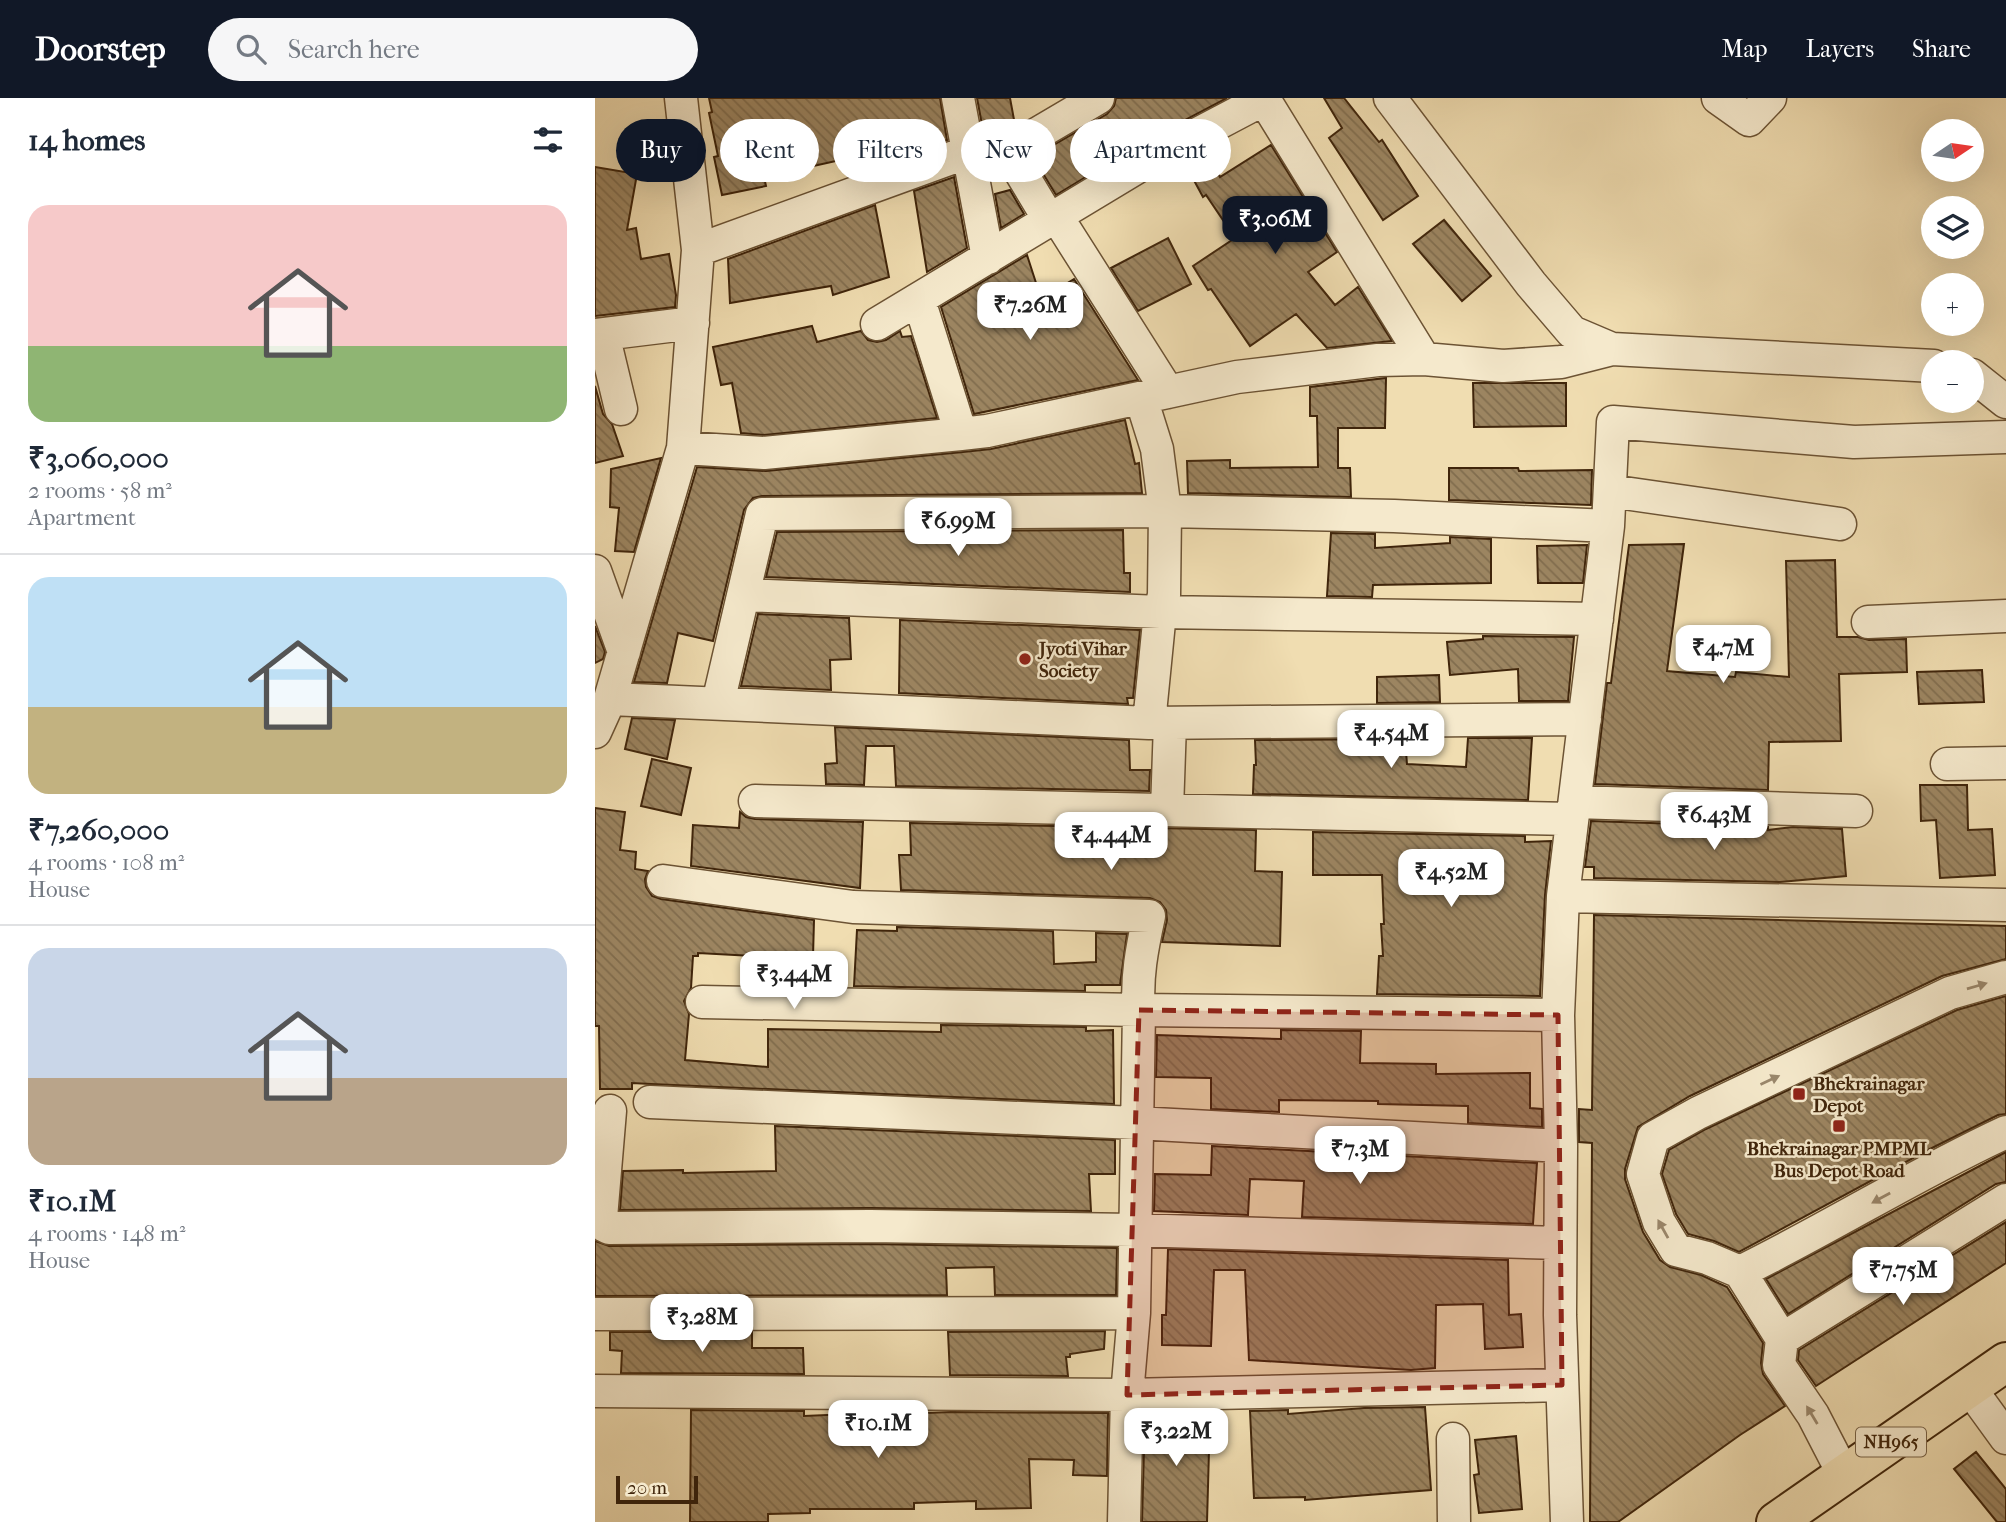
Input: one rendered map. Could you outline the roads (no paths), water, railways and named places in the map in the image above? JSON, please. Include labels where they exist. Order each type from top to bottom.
[{"type":"highway","name":"NH965","points":[[1776,1522],[2006,1362]]},
{"type":"street","points":[[958,98],[962,119]]},
{"type":"street","points":[[1098,98],[1009,151],[1054,219],[1155,395],[1157,449],[1165,511],[1164,596],[1160,612],[1160,723],[1167,810]]},
{"type":"street","points":[[1390,98],[1531,284],[1572,332],[1612,349]]},
{"type":"street","points":[[1718,98],[1749,120],[1770,98]]},
{"type":"street","points":[[672,99],[698,250],[683,447],[624,652],[601,715],[718,703],[1160,723],[1585,719]]},
{"type":"street","points":[[877,324],[1154,157],[1265,99],[1424,359]]},
{"type":"street","points":[[698,250],[961,155]]},
{"type":"street","points":[[974,182],[988,258]]},
{"type":"street","points":[[919,300],[961,434]]},
{"type":"street","points":[[621,410],[599,334],[693,323]]},
{"type":"street","points":[[683,447],[764,453],[987,431],[1237,377],[1378,360],[1424,359],[1503,366],[1561,362],[1612,349],[1921,365]]},
{"type":"street","points":[[1984,385],[2006,402]]},
{"type":"street","points":[[1567,1522],[1562,1385],[1558,1015],[1563,896],[1608,526],[1613,422],[1854,442],[2006,437]]},
{"type":"street","points":[[1610,491],[1840,524]]},
{"type":"street","points":[[718,703],[762,514],[1165,511],[1394,516],[1608,526]]},
{"type":"street","points":[[595,571],[624,652]]},
{"type":"street","points":[[745,595],[1160,612],[1597,619]]},
{"type":"street","points":[[1868,622],[2006,616]]},
{"type":"street","points":[[1947,764],[2006,763]]},
{"type":"street","points":[[755,801],[1167,810],[1856,811]]},
{"type":"street","points":[[663,881],[853,907],[1149,916],[1141,950],[1137,990],[1139,1010],[1133,1313],[1127,1395],[1124,1522]]},
{"type":"street","points":[[1563,896],[2006,905]]},
{"type":"street","points":[[1844,1475],[1813,1415],[1779,1365],[1782,1339],[1740,1272],[1707,1258],[1676,1250],[1659,1223],[1643,1174],[1653,1138],[1698,1113],[1950,993],[2006,978]]},
{"type":"street","points":[[702,1002],[1558,1015]]},
{"type":"street","points":[[650,1102],[1136,1123],[1561,1146]]},
{"type":"street","points":[[610,1111],[601,1217],[601,1222],[609,1228],[870,1226],[1134,1230],[1560,1242]]},
{"type":"street","points":[[1740,1272],[1796,1245],[2006,1132]]},
{"type":"street","points":[[1782,1339],[2006,1200]]},
{"type":"street","points":[[595,1314],[1133,1313]]},
{"type":"street","points":[[595,1391],[1127,1395],[1562,1385]]},
{"type":"street","points":[[1969,1387],[2006,1438]]},
{"type":"street","points":[[1453,1439],[1454,1522]]},
{"type":"place","name":"Jyoti Vihar Society","points":[[1025,659]]},
{"type":"place","name":"Bhekrainagar Depot","points":[[1799,1094]]},
{"type":"place","name":"Bhekrainagar PMPML Bus Depot Road","points":[[1839,1126]]}]
